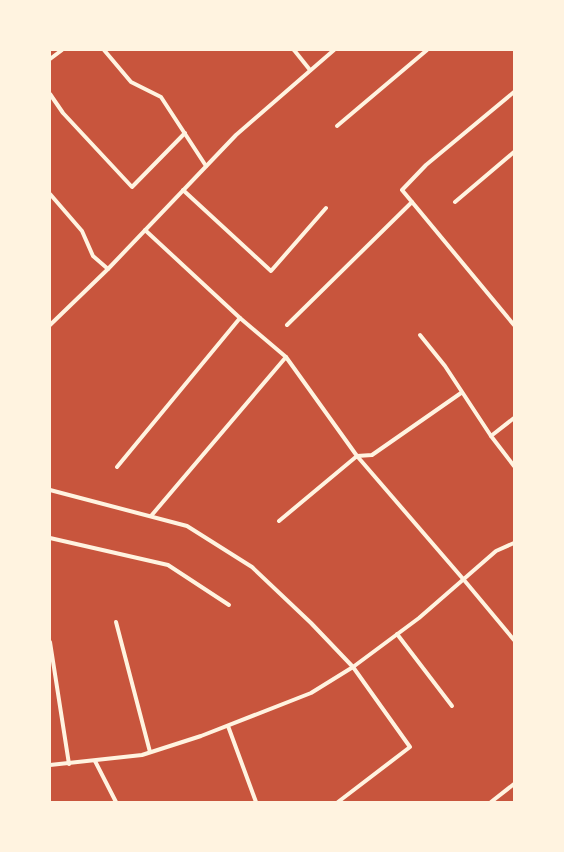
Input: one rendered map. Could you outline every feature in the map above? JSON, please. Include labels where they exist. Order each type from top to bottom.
[{"type":"street","points":[[50,59],[62,50]]},
{"type":"street","points":[[104,50],[131,82],[161,97],[206,166]]},
{"type":"street","points":[[294,50],[310,70]]},
{"type":"street","points":[[50,325],[108,269],[236,135],[334,50]]},
{"type":"street","points":[[337,126],[428,50]]},
{"type":"street","points":[[514,92],[426,165],[402,190],[514,325]]},
{"type":"street","points":[[50,94],[63,113],[132,187],[185,133]]},
{"type":"street","points":[[455,202],[514,152]]},
{"type":"street","points":[[183,190],[271,271],[326,208]]},
{"type":"street","points":[[50,194],[82,231],[93,256],[108,269]]},
{"type":"street","points":[[287,326],[412,202]]},
{"type":"street","points":[[145,230],[240,318],[286,357],[357,456],[514,640]]},
{"type":"street","points":[[117,467],[240,318]]},
{"type":"street","points":[[420,335],[445,366],[461,393],[514,466]]},
{"type":"street","points":[[151,516],[286,357]]},
{"type":"street","points":[[279,521],[357,456],[372,455],[461,393]]},
{"type":"street","points":[[491,436],[514,418]]},
{"type":"street","points":[[50,490],[187,526],[252,567],[311,623],[353,667],[410,747],[338,802]]},
{"type":"street","points":[[50,538],[168,565],[229,605]]},
{"type":"street","points":[[50,765],[95,761],[150,752],[228,726],[311,693],[353,667],[397,634],[464,580],[496,551],[514,543]]},
{"type":"street","points":[[116,622],[150,752]]},
{"type":"street","points":[[397,634],[452,706]]},
{"type":"street","points":[[50,642],[69,764]]},
{"type":"street","points":[[228,726],[256,802]]},
{"type":"street","points":[[95,761],[116,802]]},
{"type":"street","points":[[491,802],[514,784]]}]
